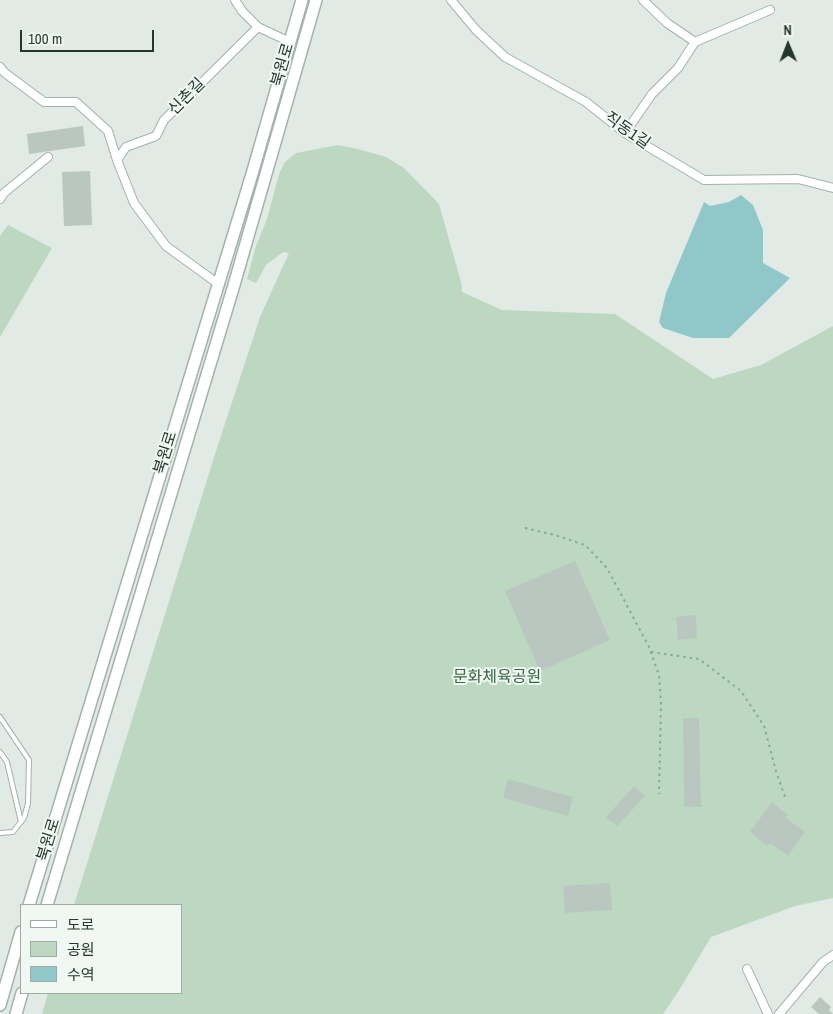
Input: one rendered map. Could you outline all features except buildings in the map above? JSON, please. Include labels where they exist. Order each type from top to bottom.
[{"type":"street","points":[[235,0],[242,11],[258,27],[290,42],[302,45]]},
{"type":"street","name":"북원로","points":[[29,904],[252,174],[302,0]]},
{"type":"street","name":"북원로","points":[[47,904],[234,285],[316,0]]},
{"type":"street","name":"직동1길","points":[[452,0],[476,30],[505,57],[586,102],[624,133],[704,180],[798,179],[833,188]]},
{"type":"street","points":[[643,0],[667,23],[695,42]]},
{"type":"street","points":[[624,133],[652,94],[678,68],[695,42],[770,10]]},
{"type":"street","name":"신촌길","points":[[117,160],[126,147],[156,136],[164,120],[258,27]]},
{"type":"street","points":[[0,67],[4,73],[44,102],[76,102],[108,131],[134,203],[166,246],[217,284]]},
{"type":"street","points":[[0,199],[4,193],[48,157]]},
{"type":"street","points":[[0,1005],[20,935]]},
{"type":"street","points":[[779,1014],[823,962],[833,956]]},
{"type":"street","points":[[747,969],[768,1014]]},
{"type":"street","points":[[16,1014],[22,994]]},
{"type":"lane","points":[[0,717],[29,760],[28,803],[24,818],[13,832],[0,833]]},
{"type":"lane","points":[[0,752],[7,762],[22,822]]},
{"type":"path","points":[[525,528],[585,545],[607,568],[651,652],[659,675],[661,702],[659,794]]},
{"type":"path","points":[[651,652],[699,659],[740,691],[764,726],[786,800]]},
{"type":"green space","name":"문화체육공원","points":[[338,145],[386,157],[404,168],[439,204],[461,282],[462,292],[502,310],[615,314],[713,379],[761,365],[833,326],[833,898],[795,906],[711,937],[663,1014],[42,1014],[48,994],[182,994],[182,904],[74,904],[216,451],[260,317],[289,253],[283,252],[266,265],[256,283],[247,279],[256,246],[267,219],[279,174],[285,162],[296,153]]},
{"type":"green space","points":[[8,225],[52,248],[0,337],[0,236]]},
{"type":"water","points":[[741,195],[753,205],[763,230],[763,263],[790,278],[729,338],[693,338],[663,328],[659,322],[666,293],[704,202],[710,206],[729,202]]}]
